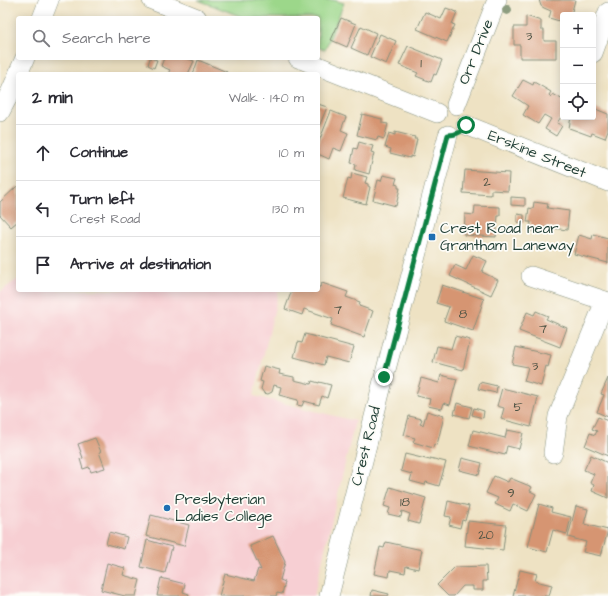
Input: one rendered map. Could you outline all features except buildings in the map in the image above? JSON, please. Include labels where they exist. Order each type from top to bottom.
[{"type":"street","points":[[43,16],[49,0]]},
{"type":"street","points":[[152,0],[192,16]]},
{"type":"street","name":"Orr Drive","points":[[456,105],[497,0]]},
{"type":"street","points":[[595,48],[608,12]]},
{"type":"street","points":[[19,72],[24,60]]},
{"type":"street","points":[[303,60],[437,113]]},
{"type":"street","points":[[0,112],[16,79]]},
{"type":"street","points":[[445,105],[456,105],[465,112],[467,119],[466,125],[459,133],[448,135],[442,132],[437,126],[437,113],[445,105]]},
{"type":"street","name":"Erskine Street","points":[[466,125],[608,182]]},
{"type":"street","name":"Crest Road","points":[[329,596],[384,377],[448,135]]},
{"type":"street","points":[[531,276],[607,301],[558,416],[553,454]]},
{"type":"shaded area","name":"Presbyterian Ladies College","points":[[16,280],[16,292],[279,292],[254,396],[355,421],[314,596],[0,596],[0,292]]},
{"type":"green space","points":[[198,0],[333,0],[344,3],[325,50],[320,48],[320,16],[240,16]]},
{"type":"place","name":"Crest Road near Grantham Laneway","points":[[432,237]]},
{"type":"place","name":"Presbyterian Ladies College","points":[[167,508]]},
{"type":"route","points":[[384,377],[448,135],[459,133],[466,125]]}]
